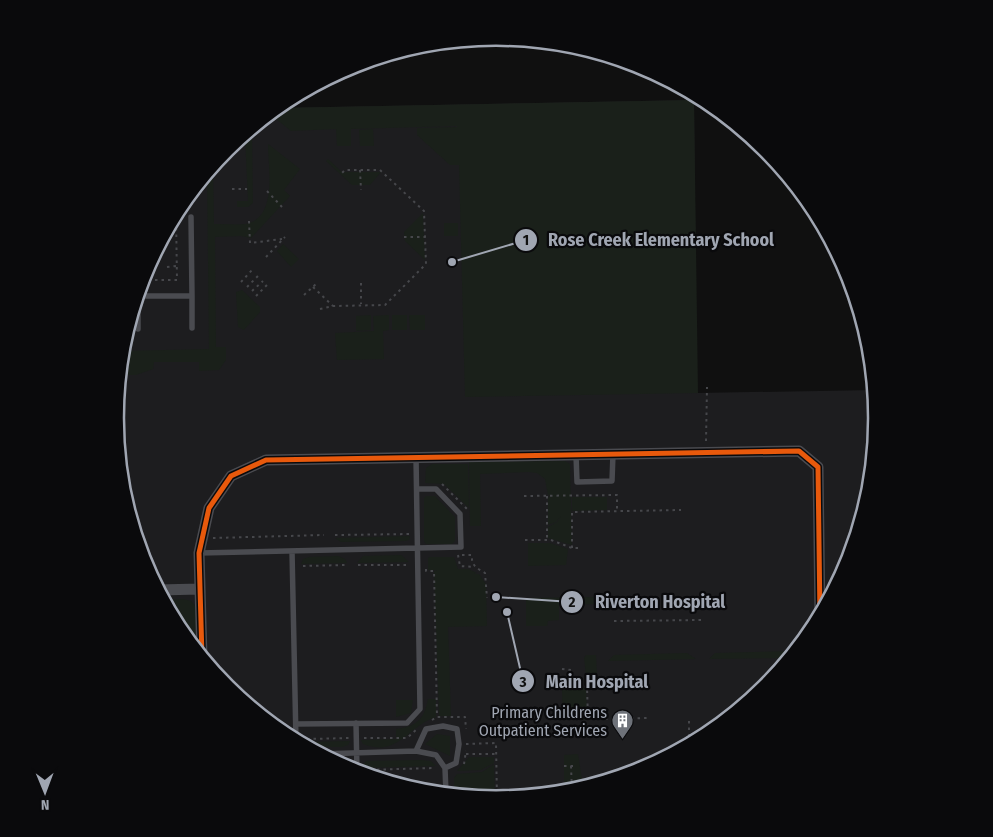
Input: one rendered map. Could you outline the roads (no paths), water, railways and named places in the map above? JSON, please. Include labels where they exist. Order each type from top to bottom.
[{"type":"street","points":[[202,646],[200,553],[209,508],[231,476],[266,460],[799,451],[818,468],[820,603]]},
{"type":"street","points":[[166,590],[200,589]]},
{"type":"lane","points":[[191,217],[192,328]]},
{"type":"lane","points":[[145,296],[192,296]]},
{"type":"lane","points":[[138,319],[138,329]]},
{"type":"lane","points":[[576,455],[577,482],[612,481],[613,454]]},
{"type":"lane","points":[[296,724],[407,723],[420,709],[418,489],[416,458]]},
{"type":"lane","points":[[200,553],[461,547],[460,514],[436,489],[418,489]]},
{"type":"lane","points":[[292,551],[296,732]]},
{"type":"lane","points":[[356,723],[359,764]]},
{"type":"lane","points":[[416,751],[426,729],[443,726],[457,730],[459,744],[456,763],[445,768]]},
{"type":"lane","points":[[335,754],[416,751],[436,755],[445,768],[446,788]]},
{"type":"place","name":"Rose Creek Elementary School","points":[[452,262]]},
{"type":"place","name":"Riverton Hospital","points":[[496,597]]},
{"type":"place","name":"Main Hospital","points":[[507,612]]},
{"type":"place","name":"Primary Childrens Outpatient Services","points":[[623,740]]}]
